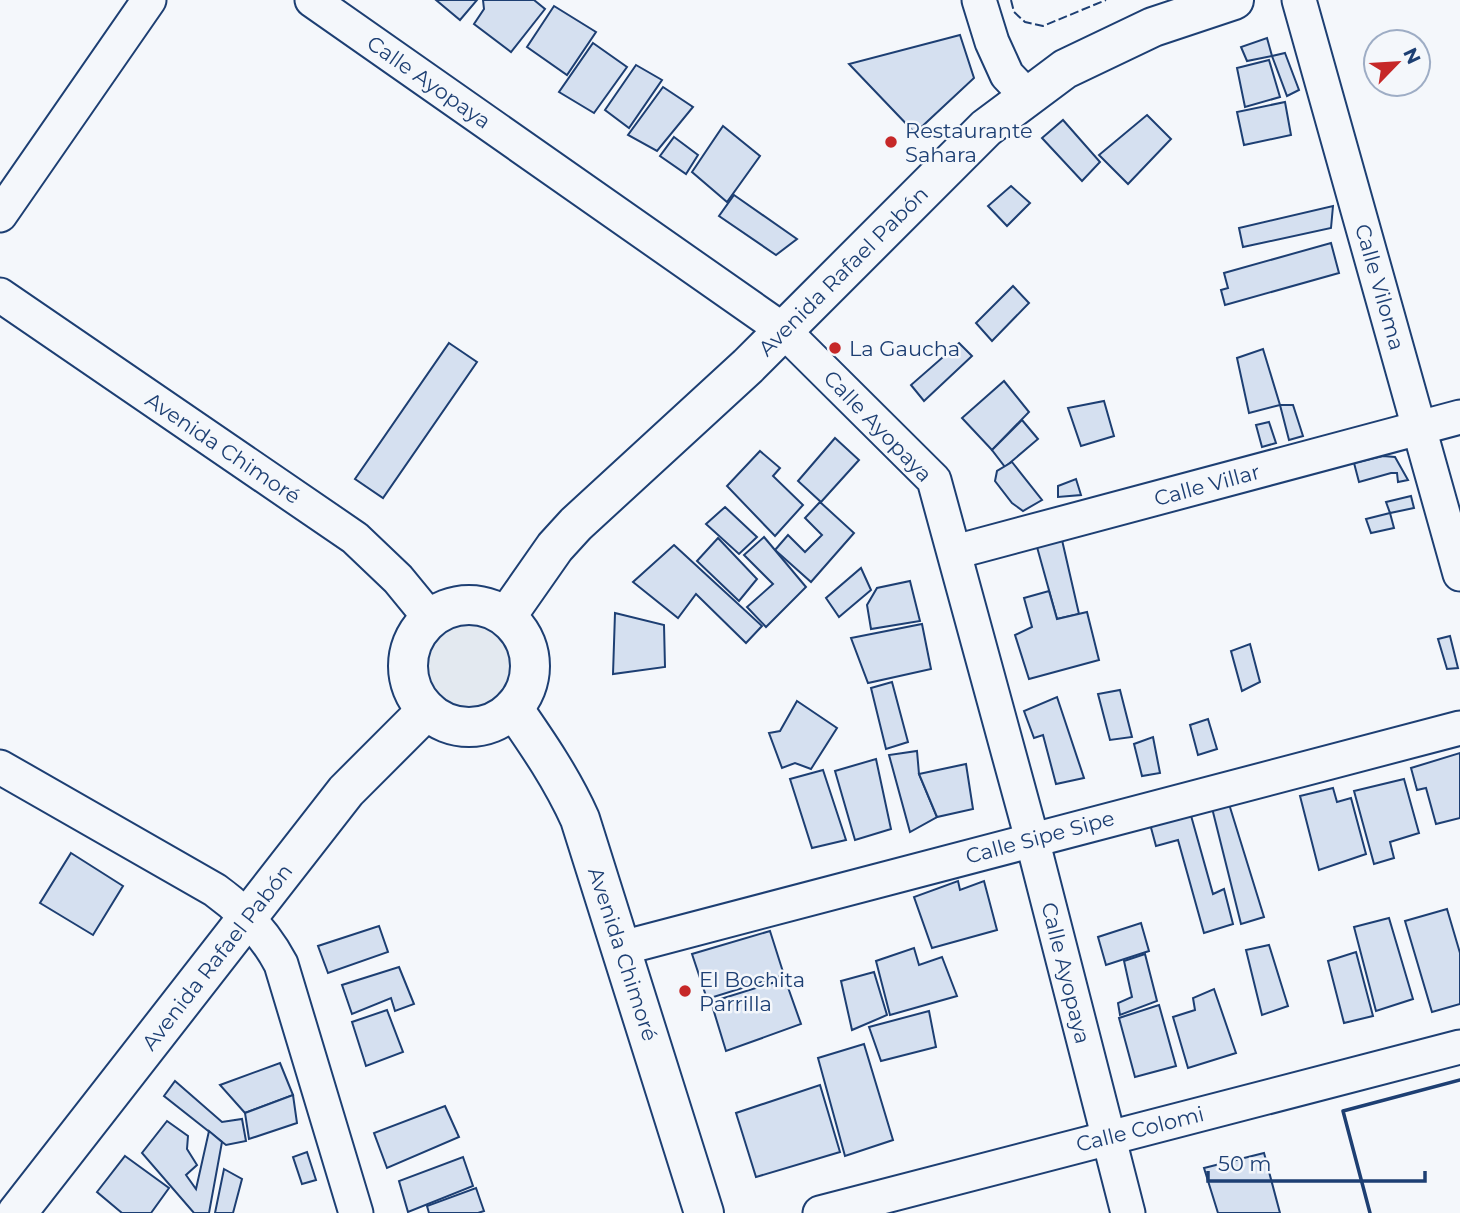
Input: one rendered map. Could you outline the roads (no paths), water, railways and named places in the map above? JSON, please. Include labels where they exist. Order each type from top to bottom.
[{"type":"highway","name":"Avenida Rafael Pabón","points":[[506,617],[555,547],[576,524],[783,330],[986,128],[1065,69],[1153,27],[1234,0]]},
{"type":"highway","points":[[468,605],[488,608],[506,617],[523,636],[530,661],[527,687],[513,708],[494,722],[470,727],[455,725],[427,710],[413,688],[408,663],[411,646],[430,618],[448,608],[468,605]]},
{"type":"highway","name":"Avenida Chimoré","points":[[513,708],[567,791],[580,819],[704,1213]]},
{"type":"highway","name":"Avenida Rafael Pabón","points":[[17,1213],[346,791],[427,710]]},
{"type":"street","points":[[0,215],[149,0]]},
{"type":"street","name":"Calle Ayopaya","points":[[312,0],[783,330],[934,480],[1032,839],[1128,1213]]},
{"type":"street","points":[[979,0],[992,42],[1007,75],[1027,96]]},
{"type":"street","name":"Calle Viloma","points":[[1299,0],[1460,574]]},
{"type":"street","name":"Avenida Chimoré","points":[[0,295],[355,538],[398,579],[430,618]]},
{"type":"street","name":"Calle Villar","points":[[955,552],[1460,417]]},
{"type":"street","name":"Calle Sipe Sipe","points":[[621,948],[1460,728]]},
{"type":"street","points":[[0,767],[215,890],[248,918],[268,940],[281,964],[356,1213]]},
{"type":"street","name":"Calle Colomi","points":[[820,1213],[1460,1047]]},
{"type":"place","name":"Restaurante Sahara","points":[[891,142]]},
{"type":"place","name":"La Gaucha","points":[[835,348]]},
{"type":"place","name":"El Bochita Parrilla","points":[[685,991]]}]
